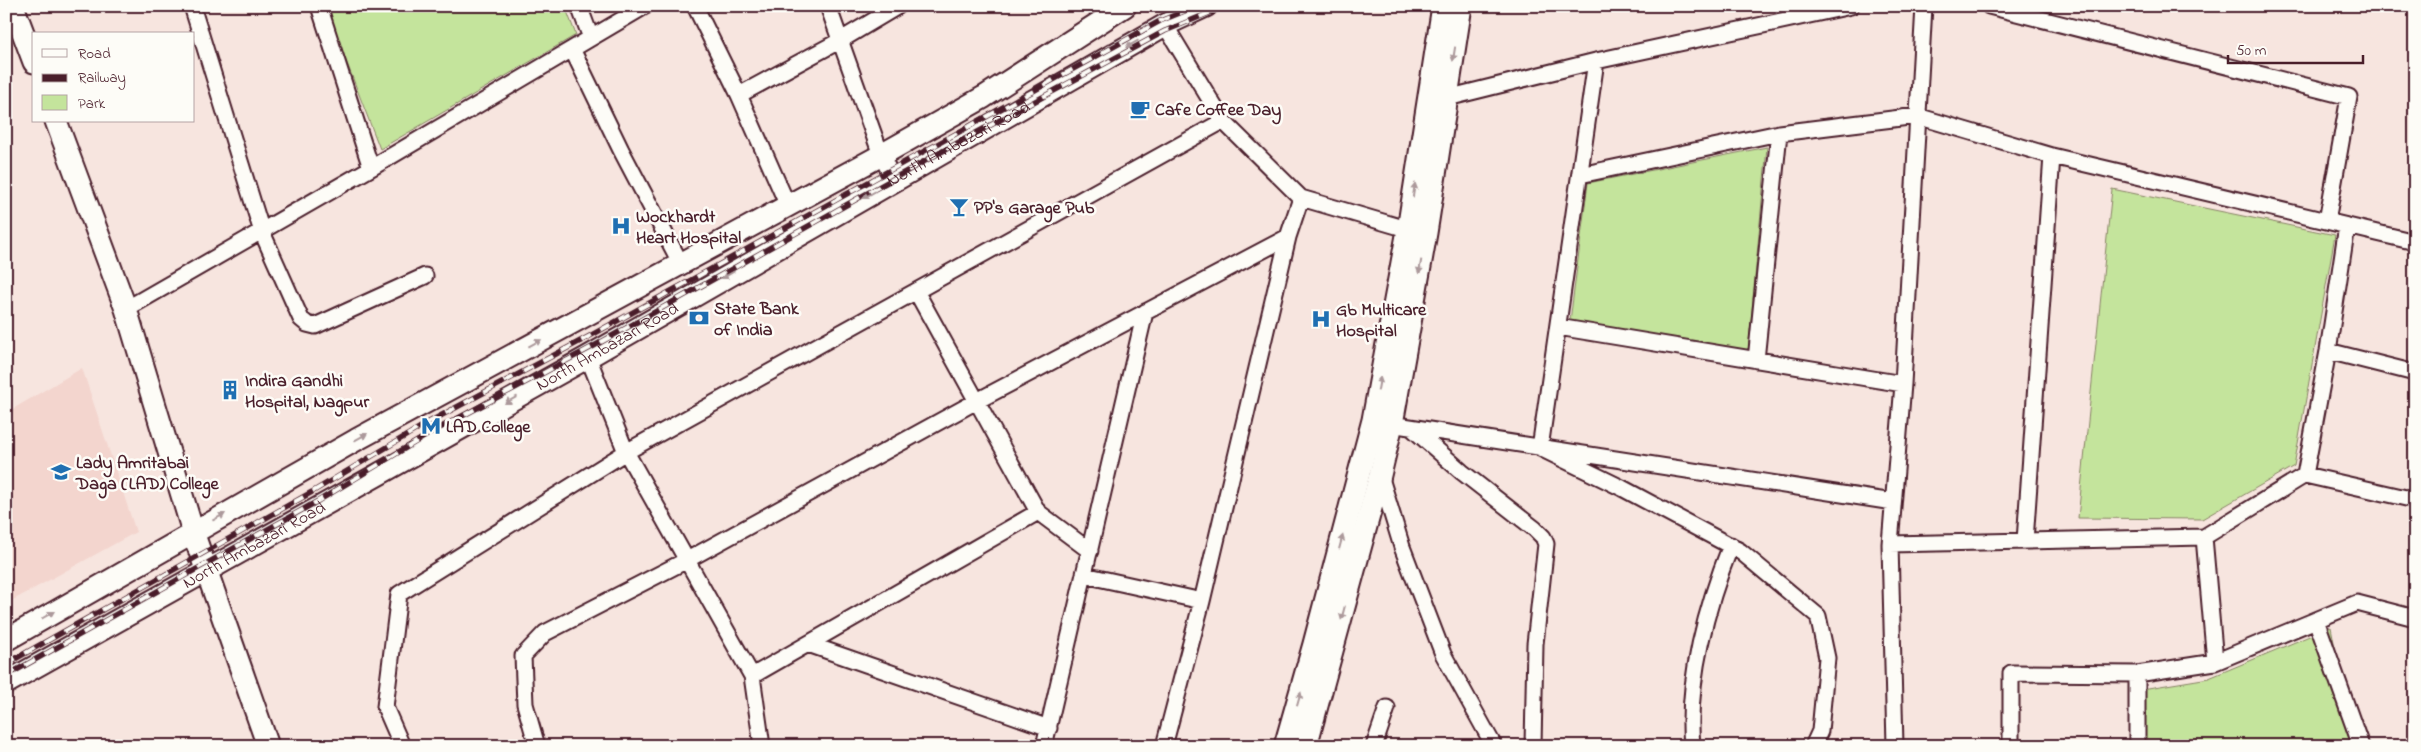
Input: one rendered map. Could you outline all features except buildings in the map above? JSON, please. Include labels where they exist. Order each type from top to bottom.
[{"type":"main road","points":[[13,6],[32,57]]},
{"type":"main road","name":"North Ambazari Road","points":[[6,640],[356,440],[788,206],[984,97],[1125,6]]},
{"type":"main road","name":"North Ambazari Road","points":[[6,683],[588,357],[1166,25],[1206,6]]},
{"type":"main road","points":[[1306,746],[1380,475],[1392,424],[1417,232],[1443,6]]},
{"type":"main road","points":[[1417,232],[1447,98],[1461,6]]},
{"type":"main road","points":[[56,122],[126,309],[193,532],[268,746]]},
{"type":"main road","points":[[1285,746],[1314,644],[1392,424]]},
{"type":"street","points":[[192,6],[262,232],[301,319],[307,324],[315,326],[425,276]]},
{"type":"street","points":[[318,6],[370,168]]},
{"type":"street","points":[[579,6],[591,38]]},
{"type":"street","points":[[126,309],[262,232],[645,6]]},
{"type":"street","points":[[695,6],[739,95],[788,206]]},
{"type":"street","points":[[828,6],[881,155],[894,180]]},
{"type":"street","points":[[739,95],[841,40],[898,6]]},
{"type":"street","points":[[1447,98],[1596,62],[1851,6]]},
{"type":"street","points":[[1894,746],[1890,544],[1903,384],[1916,116],[1924,6]]},
{"type":"street","points":[[1989,6],[2349,97],[2327,221]]},
{"type":"street","points":[[1166,25],[1223,120],[1301,198],[1417,232]]},
{"type":"street","points":[[572,49],[621,150],[681,264]]},
{"type":"street","points":[[1540,448],[1596,62]]},
{"type":"street","points":[[1580,175],[1779,133],[1916,116],[2052,156],[2415,242]]},
{"type":"street","points":[[402,746],[385,707],[399,594],[626,452],[1223,120]]},
{"type":"street","points":[[1756,360],[1779,133]]},
{"type":"street","points":[[2025,541],[2052,156]]},
{"type":"street","points":[[1164,746],[1202,601],[1288,236],[1301,198]]},
{"type":"street","points":[[2304,475],[2328,351],[2347,226]]},
{"type":"street","points":[[537,746],[525,704],[523,656],[545,633],[687,560],[975,402],[1288,236]]},
{"type":"street","points":[[916,291],[975,402],[1038,512],[1090,551]]},
{"type":"street","points":[[1044,746],[1145,312]]},
{"type":"street","points":[[1558,327],[1903,384]]},
{"type":"street","points":[[2328,351],[2415,373]]},
{"type":"street","points":[[588,357],[626,452],[752,676],[762,746]]},
{"type":"street","points":[[1392,424],[1893,502]]},
{"type":"street","points":[[1392,424],[1462,472],[1539,533],[1546,544],[1535,644],[1533,746]]},
{"type":"street","points":[[1540,448],[1731,545],[1818,616],[1827,658],[1820,731],[1813,746]]},
{"type":"street","points":[[1380,475],[1402,546],[1443,654],[1494,746]]},
{"type":"street","points":[[1890,544],[2204,537],[2304,475],[2415,500]]},
{"type":"street","points":[[752,676],[1038,512]]},
{"type":"street","points":[[2204,537],[2215,662]]},
{"type":"street","points":[[1692,746],[1690,728],[1694,682],[1714,587],[1731,545]]},
{"type":"street","points":[[1084,575],[1202,601]]},
{"type":"street","points":[[2011,746],[2011,673],[2137,674],[2215,662],[2357,603],[2415,618]]},
{"type":"street","points":[[2316,620],[2361,746]]},
{"type":"street","points":[[808,644],[1048,728]]},
{"type":"street","points":[[2137,674],[2137,746]]},
{"type":"street","points":[[1374,746],[1387,708]]},
{"type":"shaded area","name":"Lady Amritabai Daga (LAD) College","points":[[82,368],[136,532],[6,604],[6,413]]},
{"type":"green space","points":[[325,6],[565,6],[576,35],[380,149]]},
{"type":"green space","points":[[1767,147],[1748,353],[1570,321],[1588,183]]},
{"type":"green space","points":[[2112,189],[2335,235],[2294,466],[2202,519],[2078,518]]},
{"type":"green space","points":[[2331,627],[2354,746],[2143,746],[2142,689],[2209,678]]},
{"type":"railway","points":[[6,664],[312,492],[429,422],[588,337],[1160,21],[1197,6]]},
{"type":"railway","points":[[6,676],[318,501],[434,431],[594,346],[950,147],[1165,31],[1226,6]]},
{"type":"place","name":"Cafe Coffee Day","points":[[1140,109]]},
{"type":"place","name":"PP's Garage Pub","points":[[959,207]]},
{"type":"place","name":"Wockhardt Heart Hospital","points":[[621,226]]},
{"type":"place","name":"State Bank of India","points":[[699,318]]},
{"type":"place","name":"Gb Multicare Hospital","points":[[1321,319]]},
{"type":"place","name":"Indira Gandhi Hospital, Nagpur","points":[[230,390]]},
{"type":"place","name":"LAD College","points":[[431,426]]},
{"type":"place","name":"Lady Amritabai Daga (LAD) College","points":[[61,472]]}]
